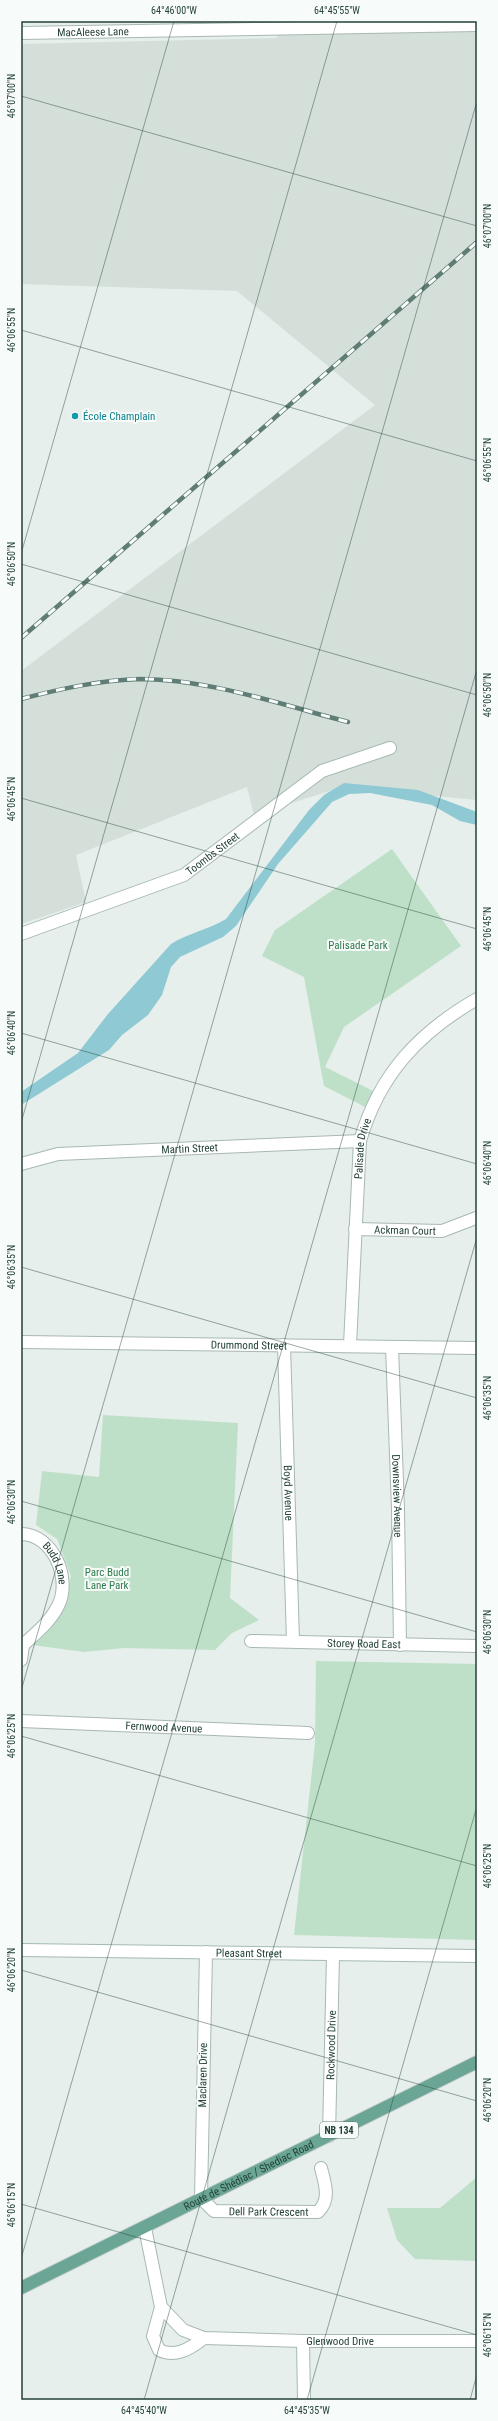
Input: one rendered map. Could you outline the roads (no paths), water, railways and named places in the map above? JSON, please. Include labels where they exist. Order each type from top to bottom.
[{"type":"main road","name":"Route de Shédiac / Shediac Road","points":[[21,2288],[145,2228],[201,2198],[477,2062]]},
{"type":"street","name":"MacAleese Lane","points":[[21,33],[477,25]]},
{"type":"street","name":"Toombs Street","points":[[21,934],[184,875],[322,771],[390,748]]},
{"type":"street","name":"Palisade Drive","points":[[350,1345],[360,1141],[374,1101],[406,1054],[449,1015],[477,999]]},
{"type":"street","name":"Martin Street","points":[[21,1164],[58,1154],[360,1141]]},
{"type":"street","name":"Ackman Court","points":[[355,1229],[442,1231],[476,1218]]},
{"type":"street","name":"Drummond Street","points":[[21,1342],[350,1345],[477,1348]]},
{"type":"street","name":"Boyd Avenue","points":[[284,1345],[293,1641]]},
{"type":"street","name":"Downsview Avenue","points":[[392,1347],[398,1509],[400,1645]]},
{"type":"street","name":"Budd Lane","points":[[21,1534],[31,1534],[46,1544],[59,1563],[62,1584],[59,1605],[46,1625],[22,1645]]},
{"type":"street","name":"Storey Road East","points":[[251,1641],[477,1646]]},
{"type":"street","points":[[21,1660],[22,1645]]},
{"type":"street","name":"Fernwood Avenue","points":[[21,1721],[308,1733]]},
{"type":"street","name":"Pleasant Street","points":[[21,1950],[477,1956]]},
{"type":"street","name":"Maclaren Drive","points":[[201,2198],[206,1952]]},
{"type":"street","name":"Rockwood Drive","points":[[329,2136],[333,1955]]},
{"type":"street","name":"Dell Park Crescent","points":[[201,2198],[214,2211],[318,2212],[325,2206],[326,2190],[321,2168]]},
{"type":"street","points":[[145,2228],[161,2307],[153,2336],[159,2350],[171,2354],[180,2352],[204,2338]]},
{"type":"street","name":"Glenwood Drive","points":[[161,2307],[183,2330],[204,2338],[303,2341],[477,2340]]},
{"type":"street","points":[[303,2341],[304,2400]]},
{"type":"water","points":[[344,783],[418,790],[477,812],[477,825],[460,821],[432,805],[370,793],[349,794],[332,802],[278,864],[236,926],[223,937],[180,957],[171,967],[162,995],[148,1015],[122,1035],[109,1050],[21,1105],[21,1092],[78,1053],[108,1014],[171,944],[226,919],[309,810],[324,795]]},
{"type":"railway","points":[[21,638],[477,242]]},
{"type":"railway","points":[[21,699],[110,681],[140,679],[166,680],[219,688],[348,722]]},
{"type":"place","name":"École Champlain","points":[[75,416]]},
{"type":"park label","name":"Palisade Park","points":[[358,945]]},
{"type":"park label","name":"Parc Budd Lane Park","points":[[107,1578]]}]
